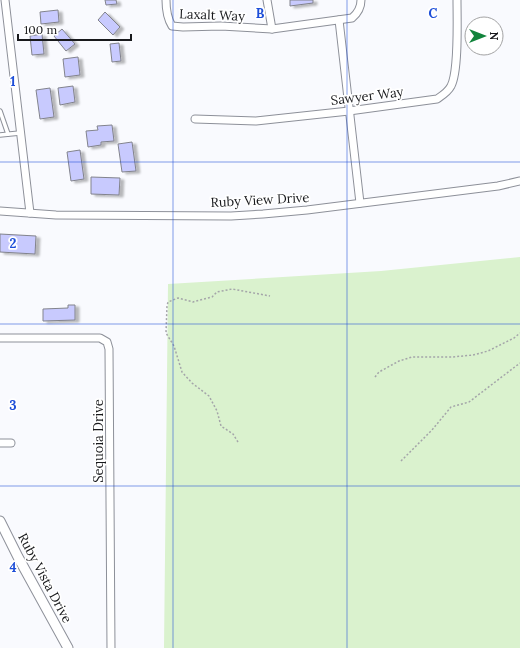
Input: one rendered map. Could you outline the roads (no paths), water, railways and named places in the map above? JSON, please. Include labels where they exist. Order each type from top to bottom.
[{"type":"street","points":[[5,0],[30,213]]},
{"type":"street","name":"Laxalt Way","points":[[166,0],[169,21],[172,26],[221,26],[272,29],[352,18],[358,14],[361,7],[361,0]]},
{"type":"street","points":[[267,0],[272,29]]},
{"type":"street","name":"Sawyer Way","points":[[195,119],[256,121],[348,111],[437,98],[445,94],[451,87],[454,79],[457,46],[457,0]]},
{"type":"street","points":[[339,20],[348,111],[360,204]]},
{"type":"street","name":"Ruby View Drive","points":[[0,211],[56,215],[231,216],[360,204],[498,186],[520,181]]},
{"type":"street","name":"Sequoia Drive","points":[[0,338],[100,338],[107,342],[109,349],[111,648]]},
{"type":"street","points":[[0,443],[11,443]]},
{"type":"street","name":"Ruby Vista Drive","points":[[0,520],[18,557],[68,648]]},
{"type":"lane","points":[[0,111],[8,134]]},
{"type":"lane","points":[[0,136],[20,133]]}]
